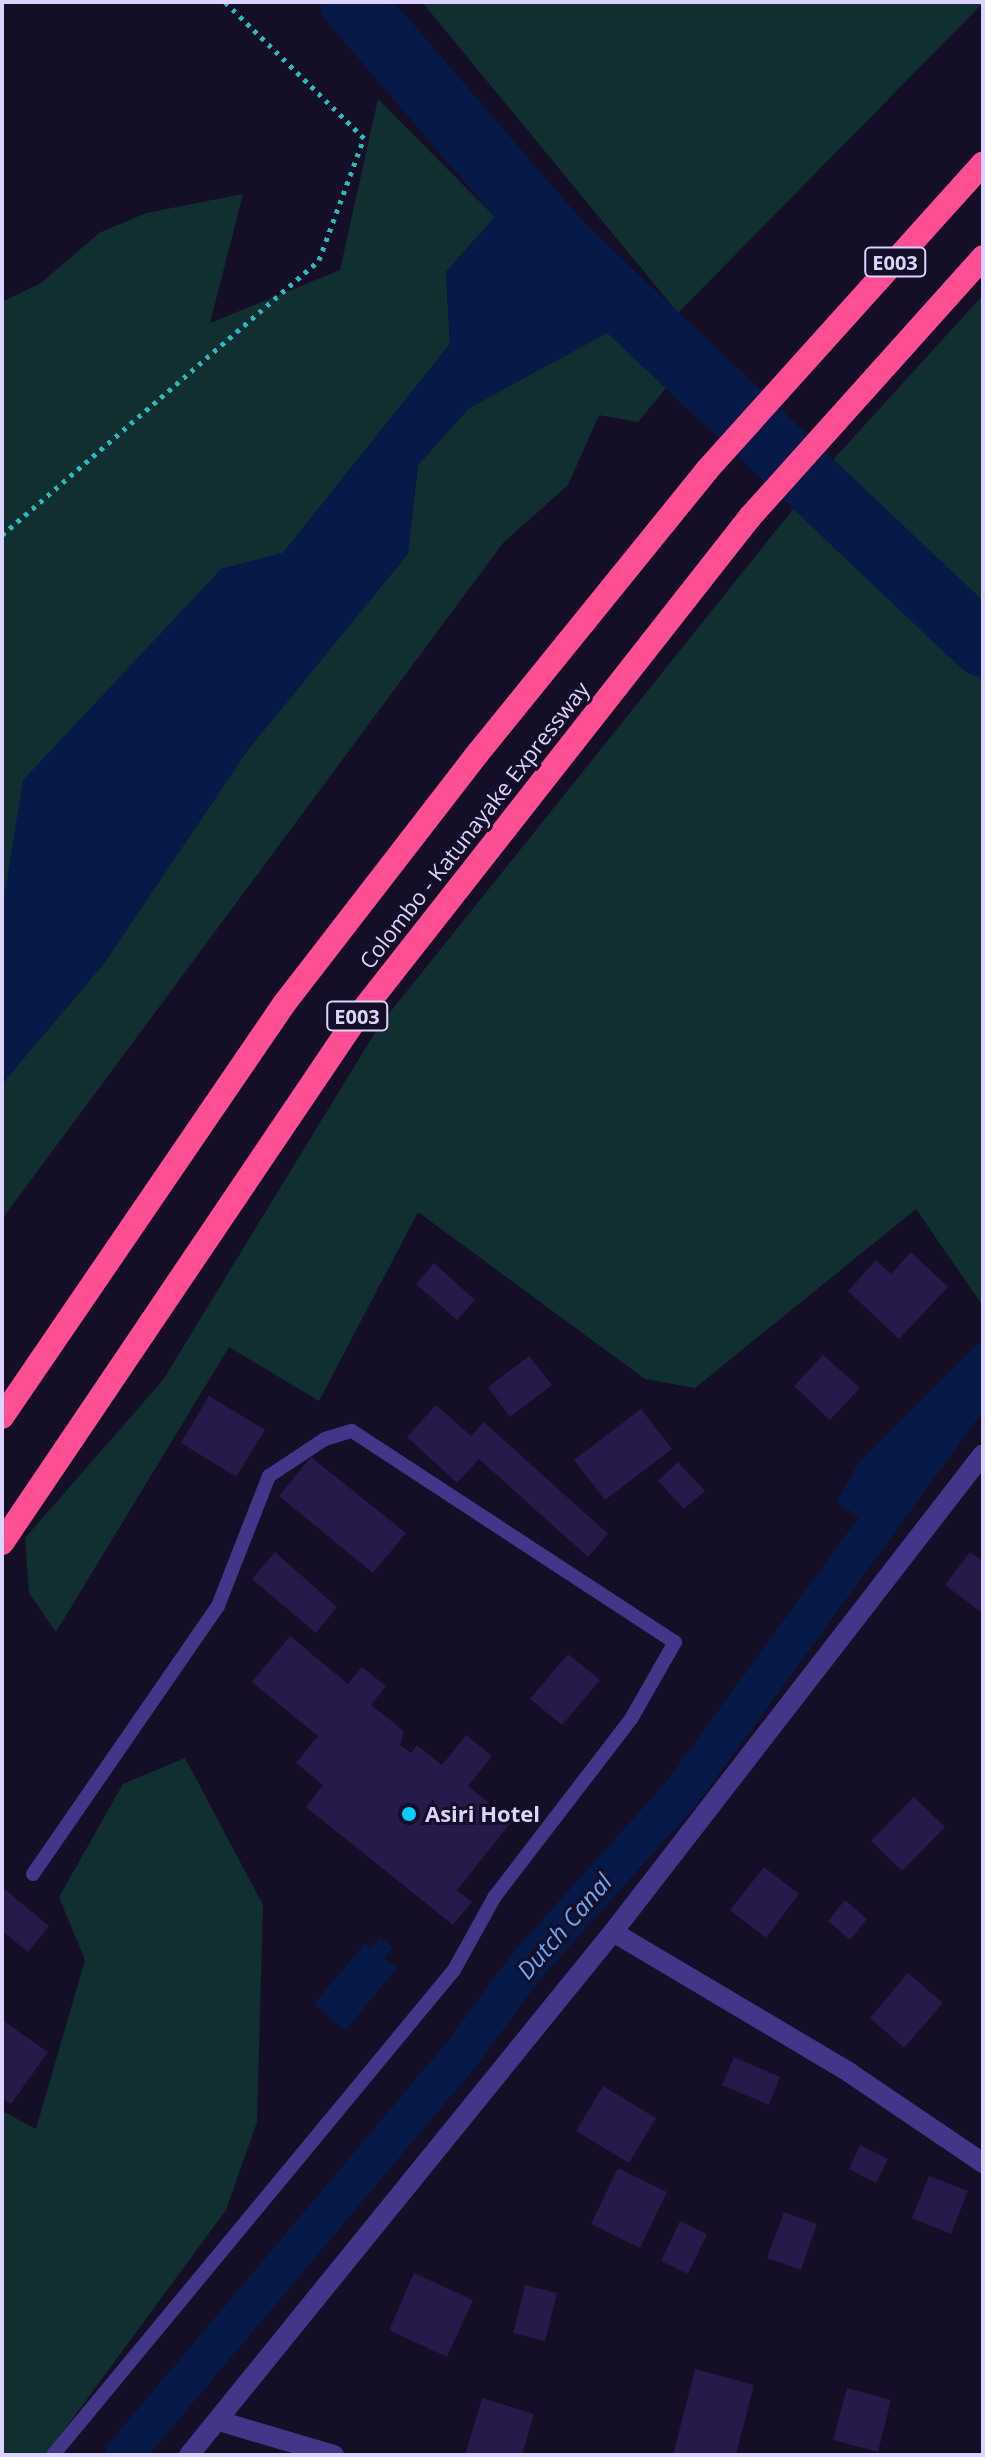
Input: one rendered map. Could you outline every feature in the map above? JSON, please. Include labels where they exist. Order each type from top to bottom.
[{"type":"highway","name":"Colombo - Katunayake Expressway","points":[[2,1417],[284,1004],[707,470],[983,164]]},
{"type":"highway","name":"Colombo - Katunayake Expressway","points":[[2,1543],[355,1020],[750,517],[983,257]]},
{"type":"street","points":[[189,2455],[613,1932],[983,1454]]},
{"type":"street","points":[[613,1932],[850,2073],[983,2163]]},
{"type":"street","points":[[219,2421],[334,2455]]},
{"type":"lane","points":[[33,1874],[218,1606],[269,1476],[325,1439],[352,1431],[675,1642],[631,1719],[495,1896],[454,1970],[53,2455]]},
{"type":"path","points":[[2,535],[319,260],[364,138],[225,2]]},
{"type":"green space","points":[[422,2],[983,2],[983,3],[678,313]]},
{"type":"green space","points":[[378,99],[495,217],[446,272],[450,344],[283,553],[221,569],[2,910],[2,302],[41,283],[99,233],[146,213],[243,194],[210,323],[340,270]]},
{"type":"green space","points":[[983,295],[983,1306],[916,1209],[695,1388],[645,1379],[418,1212],[319,1401],[229,1347],[56,1632],[29,1593],[25,1538],[163,1380],[379,1026],[831,462]]},
{"type":"green space","points":[[614,329],[672,381],[638,422],[599,415],[568,485],[503,543],[2,1219],[2,1084],[105,962],[247,751],[407,554],[418,465],[469,408]]},
{"type":"green space","points":[[185,1758],[263,1905],[257,2122],[226,2210],[46,2455],[2,2455],[2,2111],[36,2129],[85,1960],[59,1897],[123,1784]]},
{"type":"water","points":[[495,217],[614,329],[469,408],[418,465],[408,554],[247,751],[105,962],[2,1084],[2,910],[23,780],[221,569],[283,553],[450,344],[446,272]]},
{"type":"water","points":[[983,1338],[983,1413],[871,1526],[837,1502],[858,1463]]},
{"type":"water","points":[[380,1937],[393,1948],[384,1958],[397,1968],[345,2031],[314,2004],[365,1943],[371,1948]]},
{"type":"building","points":[[911,1252],[948,1287],[899,1339],[848,1291],[876,1260],[891,1274]]},
{"type":"building","points":[[434,1263],[475,1300],[457,1320],[416,1284]]},
{"type":"building","points":[[823,1355],[860,1388],[830,1420],[794,1386]]},
{"type":"building","points":[[529,1356],[552,1385],[510,1417],[488,1387]]},
{"type":"building","points":[[209,1396],[265,1430],[236,1477],[181,1443]]},
{"type":"building","points":[[436,1405],[471,1436],[484,1422],[608,1534],[588,1557],[479,1459],[457,1483],[407,1437]]},
{"type":"building","points":[[641,1409],[672,1449],[605,1500],[574,1460]]},
{"type":"building","points":[[311,1457],[406,1533],[373,1573],[279,1496]]},
{"type":"building","points":[[678,1462],[705,1491],[684,1509],[658,1481]]},
{"type":"building","points":[[275,1552],[337,1607],[316,1633],[252,1579]]},
{"type":"building","points":[[970,1552],[983,1561],[981,1612],[945,1585]]},
{"type":"building","name":"Asiri Hotel","points":[[290,1636],[348,1684],[362,1667],[386,1686],[371,1705],[404,1731],[400,1745],[411,1753],[417,1745],[442,1765],[466,1735],[492,1756],[468,1786],[512,1821],[457,1890],[472,1902],[453,1925],[306,1807],[323,1785],[296,1763],[318,1736],[252,1682]]},
{"type":"building","points":[[568,1654],[600,1680],[562,1725],[530,1699]]},
{"type":"building","points":[[914,1797],[945,1827],[902,1871],[871,1841]]},
{"type":"building","points":[[764,1867],[799,1894],[766,1938],[730,1910]]},
{"type":"building","points":[[2,1887],[49,1926],[28,1952],[2,1931]]},
{"type":"building","points":[[845,1900],[867,1919],[850,1940],[828,1921]]},
{"type":"building","points":[[908,1973],[943,2003],[904,2048],[870,2018]]},
{"type":"building","points":[[2,2020],[48,2052],[11,2104],[2,2098]]},
{"type":"building","points":[[734,2057],[780,2077],[769,2105],[722,2085]]},
{"type":"building","points":[[603,2086],[656,2118],[629,2163],[576,2131]]},
{"type":"building","points":[[860,2145],[888,2159],[876,2183],[849,2169]]},
{"type":"building","points":[[618,2168],[667,2192],[640,2248],[591,2224]]},
{"type":"building","points":[[929,2176],[968,2191],[951,2234],[912,2218]]},
{"type":"building","points":[[784,2212],[817,2224],[801,2270],[767,2258]]},
{"type":"building","points":[[680,2221],[707,2234],[688,2274],[661,2261]]},
{"type":"building","points":[[414,2273],[473,2300],[447,2357],[389,2330]]},
{"type":"building","points":[[525,2285],[557,2293],[545,2341],[513,2333]]},
{"type":"building","points":[[695,2369],[754,2385],[736,2455],[673,2455]]},
{"type":"building","points":[[847,2388],[891,2400],[878,2452],[833,2440]]},
{"type":"building","points":[[482,2398],[534,2414],[522,2455],[465,2455]]},
{"type":"waterway","points":[[352,2],[560,244],[983,645]]},
{"type":"waterway","name":"Dutch Canal","points":[[124,2455],[461,2055],[528,1964],[680,1795],[983,1379]]},
{"type":"place","name":"Asiri Hotel","points":[[409,1814]]}]
